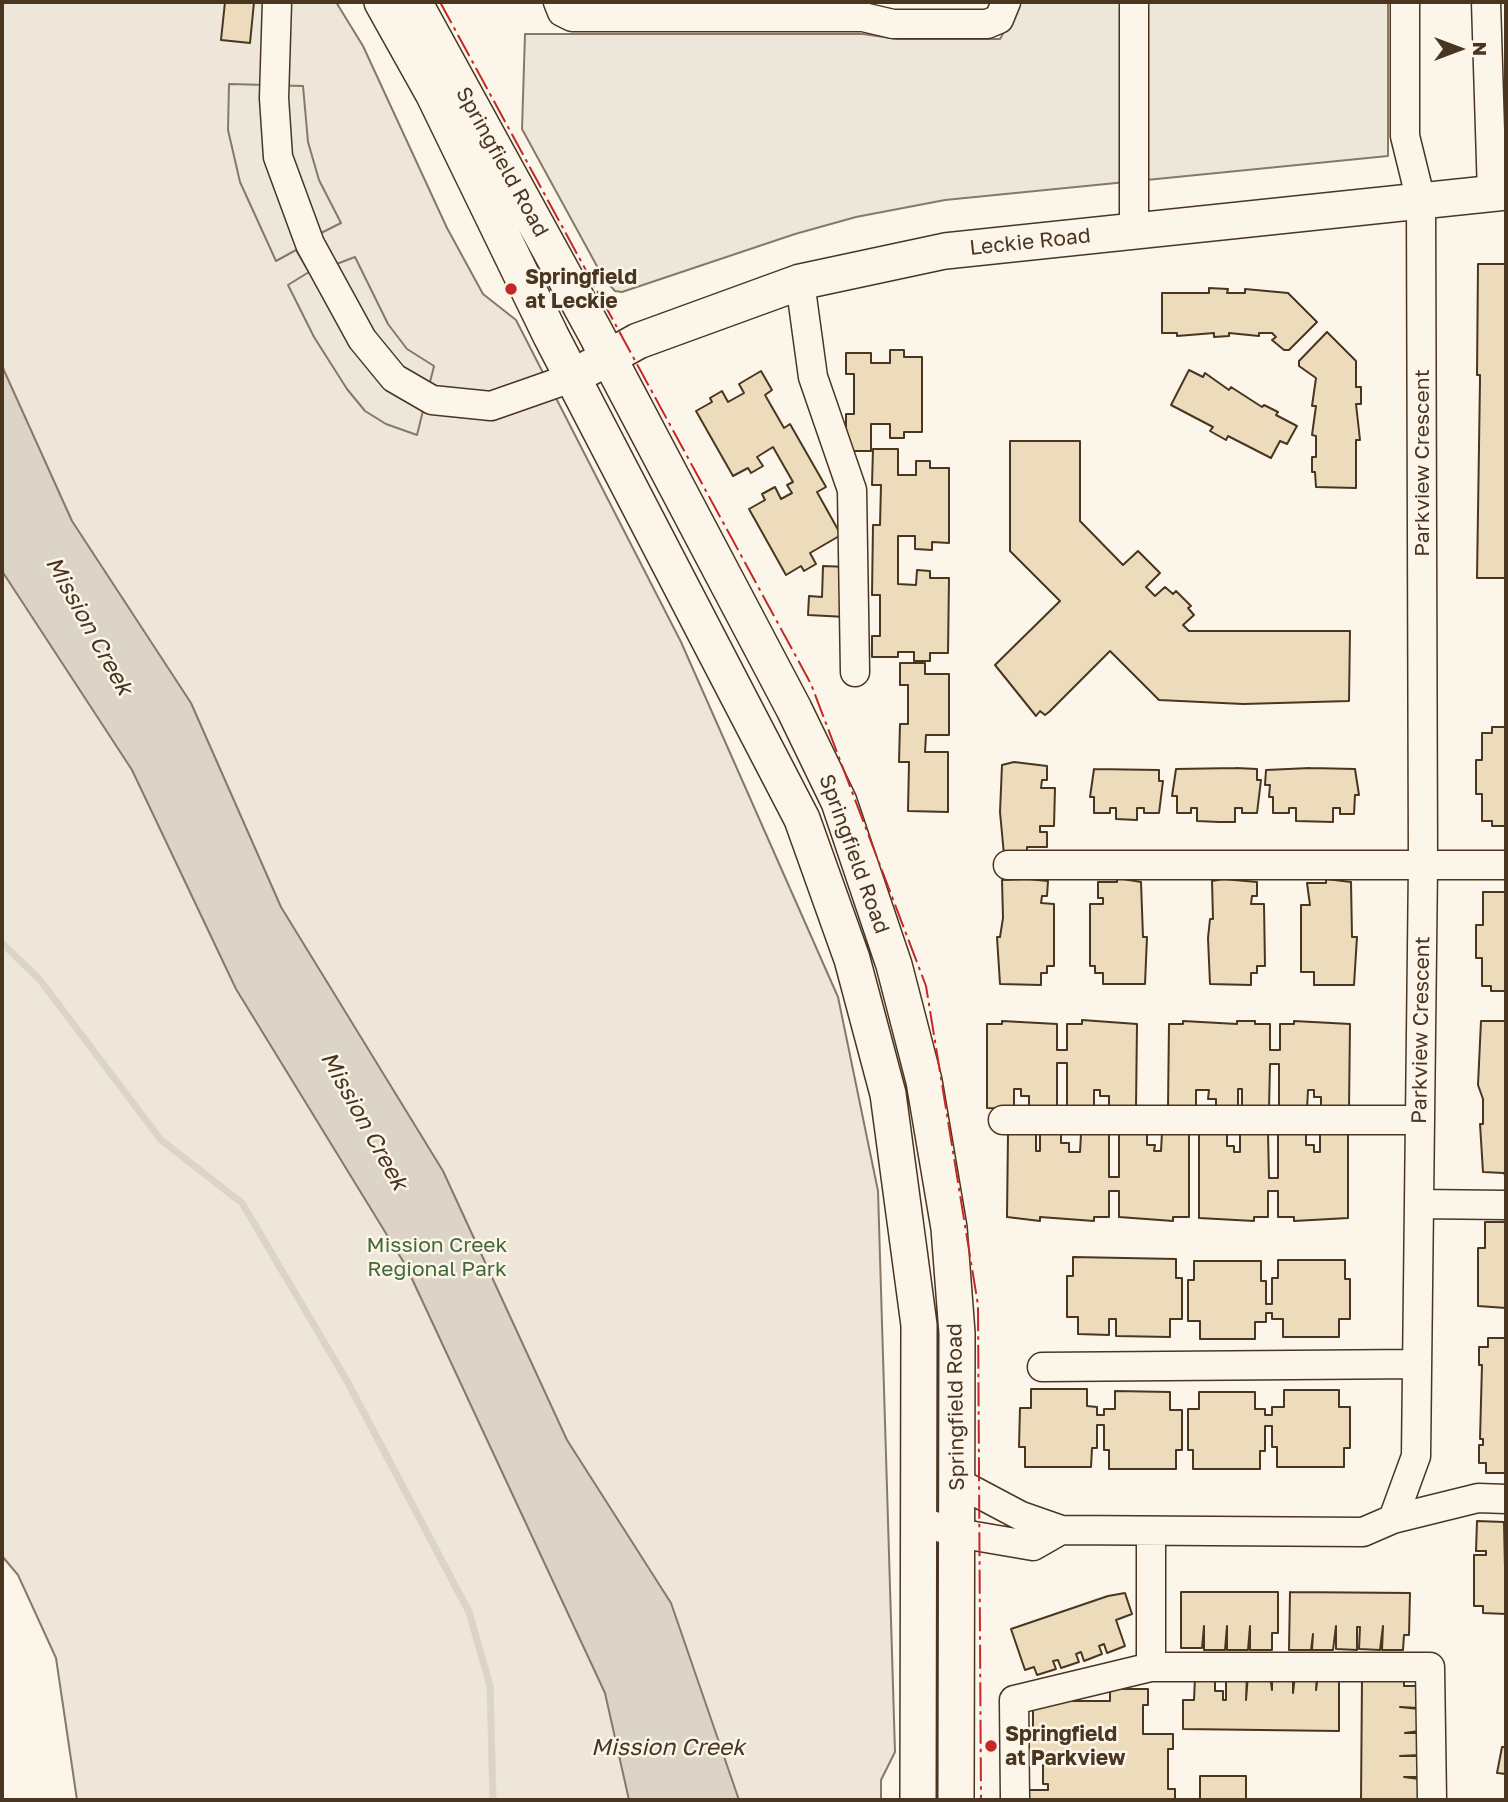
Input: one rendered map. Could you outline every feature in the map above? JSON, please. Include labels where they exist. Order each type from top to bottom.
[{"type":"main road","name":"Springfield Road","points":[[382,2],[435,94],[574,377],[802,819],[852,959],[888,1094],[909,1228],[919,1325],[918,1800]]},
{"type":"main road","name":"Springfield Road","points":[[414,2],[608,357],[794,709],[839,802],[894,965],[924,1081],[949,1228],[957,1333],[956,1800]]},
{"type":"main road","name":"Leckie Road","points":[[574,377],[638,341],[800,282],[945,251],[1499,193]]},
{"type":"street","points":[[277,2],[274,99],[278,158],[310,244],[362,339],[394,378],[432,400],[491,406],[574,377]]},
{"type":"street","points":[[558,2],[562,12],[572,18],[863,18],[893,24],[987,24],[999,19],[1006,2]]},
{"type":"street","points":[[1134,2],[1134,231]]},
{"type":"street","name":"Parkview Crescent","points":[[1393,1519],[1416,1456],[1423,865],[1421,201],[1405,136],[1405,2]]},
{"type":"street","points":[[1486,2],[1499,193]]},
{"type":"street","points":[[800,282],[813,377],[852,490],[855,672]]},
{"type":"street","points":[[1008,865],[1506,865]]},
{"type":"street","points":[[1003,1120],[1420,1120]]},
{"type":"street","points":[[1419,1204],[1506,1205]]},
{"type":"street","points":[[1042,1367],[1418,1364]]},
{"type":"street","points":[[957,1482],[1021,1516],[1060,1530],[1363,1532],[1393,1519],[1478,1498],[1506,1499]]},
{"type":"street","points":[[919,1521],[957,1533],[1033,1546],[1060,1530]]},
{"type":"street","points":[[1151,1531],[1151,1667]]},
{"type":"street","points":[[1015,1800],[1014,1700],[1151,1667],[1430,1667],[1432,1800]]},
{"type":"green space","name":"Mission Creek Regional Park","points":[[2,2],[336,2],[363,46],[447,228],[483,294],[516,320],[681,642],[838,997],[878,1191],[895,1752],[881,1780],[881,1800],[77,1800],[56,1658],[18,1575],[2,1556]]},
{"type":"shaded area","points":[[1021,2],[1388,2],[1388,156],[945,200],[856,217],[795,234],[622,292],[615,291],[604,279],[522,129],[525,34],[863,34],[898,39],[1000,39]]},
{"type":"shaded area","points":[[229,84],[303,86],[308,142],[319,180],[341,223],[319,234],[334,265],[355,257],[388,324],[407,349],[434,366],[417,435],[386,424],[365,411],[347,389],[314,337],[288,285],[309,272],[296,250],[276,261],[240,182],[228,130]]},
{"type":"water","name":"Mission Creek","points":[[2,366],[72,521],[191,703],[281,907],[443,1171],[567,1440],[671,1603],[739,1800],[629,1800],[605,1693],[406,1266],[236,989],[132,770],[2,571]]},
{"type":"building","points":[[225,2],[254,2],[250,43],[221,40]]},
{"type":"building","points":[[1478,264],[1506,264],[1506,578],[1477,578],[1480,380],[1480,375],[1477,375]]},
{"type":"building","points":[[1209,288],[1228,289],[1227,293],[1245,293],[1245,289],[1288,293],[1317,322],[1289,350],[1284,350],[1272,340],[1276,337],[1272,333],[1259,333],[1259,336],[1229,333],[1229,336],[1214,337],[1214,333],[1177,336],[1177,333],[1162,333],[1162,293],[1209,293]]},
{"type":"building","points":[[1327,332],[1356,361],[1356,387],[1361,387],[1361,404],[1356,404],[1360,440],[1356,440],[1356,488],[1316,487],[1315,472],[1312,472],[1312,457],[1316,457],[1316,436],[1312,435],[1316,406],[1312,406],[1316,378],[1299,366],[1299,361]]},
{"type":"building","points":[[890,350],[904,350],[904,357],[922,357],[922,432],[904,432],[904,438],[890,438],[890,424],[871,424],[871,451],[846,451],[846,414],[854,414],[854,374],[846,374],[846,353],[871,353],[871,363],[890,363]]},
{"type":"building","points":[[1189,370],[1203,377],[1205,373],[1229,390],[1231,387],[1262,407],[1264,405],[1278,412],[1276,415],[1297,426],[1287,444],[1280,441],[1271,458],[1228,436],[1226,440],[1210,431],[1213,427],[1171,405]]},
{"type":"building","points":[[761,371],[772,390],[765,395],[784,428],[790,424],[826,487],[817,492],[841,535],[810,553],[816,564],[804,571],[801,566],[786,575],[749,509],[765,500],[762,494],[775,487],[781,499],[792,493],[787,485],[793,482],[773,447],[757,457],[763,466],[751,473],[748,468],[733,476],[696,411],[712,402],[710,398],[722,391],[728,402],[744,393],[739,384]]},
{"type":"building","points":[[1010,441],[1080,441],[1080,521],[1123,565],[1138,551],[1160,573],[1146,587],[1155,596],[1165,587],[1173,594],[1176,591],[1191,606],[1188,608],[1194,615],[1183,625],[1189,631],[1350,631],[1349,701],[1243,704],[1159,700],[1110,651],[1049,712],[1045,715],[1040,711],[1036,716],[995,665],[1060,601],[1010,551]]},
{"type":"building","points":[[873,449],[898,449],[898,475],[916,475],[916,461],[930,461],[930,468],[949,468],[949,543],[932,542],[932,550],[915,549],[915,536],[898,536],[898,584],[916,585],[917,570],[930,571],[930,578],[949,578],[948,653],[930,653],[930,661],[914,661],[914,652],[898,652],[898,657],[872,657],[872,636],[880,636],[880,595],[872,595],[873,525],[880,525],[881,485],[872,485]]},
{"type":"building","points":[[823,566],[848,567],[846,617],[808,615],[809,596],[822,597]]},
{"type":"building","points":[[900,663],[925,663],[925,674],[949,674],[949,735],[926,735],[925,752],[948,752],[948,812],[908,811],[909,762],[899,762],[900,724],[908,724],[908,685],[900,685]]},
{"type":"building","points":[[1492,727],[1506,727],[1506,826],[1492,826],[1492,821],[1482,821],[1482,794],[1476,794],[1476,760],[1482,760],[1482,733],[1492,733]]},
{"type":"building","points":[[1014,762],[1047,766],[1047,780],[1042,780],[1041,788],[1055,788],[1054,826],[1040,826],[1040,832],[1047,832],[1047,847],[1027,847],[1027,852],[1004,855],[1000,812],[1002,765]]},
{"type":"building","points":[[1094,769],[1159,770],[1159,781],[1163,781],[1159,813],[1144,813],[1144,808],[1137,808],[1137,820],[1116,819],[1116,808],[1110,808],[1110,813],[1094,813],[1094,797],[1090,797]]},
{"type":"building","points":[[1176,769],[1257,769],[1257,780],[1261,780],[1257,813],[1242,813],[1242,808],[1235,808],[1235,822],[1219,822],[1197,821],[1197,808],[1191,808],[1191,813],[1177,813],[1177,796],[1172,796]]},
{"type":"building","points":[[1355,769],[1359,795],[1355,795],[1354,814],[1340,814],[1340,808],[1333,808],[1333,822],[1296,821],[1296,808],[1289,808],[1289,813],[1273,813],[1273,797],[1269,797],[1270,785],[1265,785],[1266,770]]},
{"type":"building","points":[[1117,878],[1141,882],[1143,937],[1147,937],[1145,984],[1103,984],[1103,973],[1095,973],[1095,966],[1090,966],[1090,904],[1103,904],[1103,898],[1098,898],[1098,882],[1117,882]]},
{"type":"building","points":[[1223,879],[1257,882],[1257,896],[1252,896],[1251,904],[1264,904],[1265,966],[1257,966],[1257,973],[1251,973],[1251,985],[1210,984],[1208,938],[1210,919],[1213,919],[1212,881]]},
{"type":"building","points":[[1326,879],[1351,882],[1352,937],[1357,937],[1354,985],[1314,985],[1314,972],[1301,972],[1301,905],[1310,905],[1307,883],[1326,883]]},
{"type":"building","points":[[1002,880],[1048,881],[1047,896],[1042,896],[1041,903],[1054,904],[1054,966],[1047,966],[1047,973],[1041,973],[1041,985],[1000,984],[997,937],[1000,937],[1003,918]]},
{"type":"building","points":[[1483,892],[1506,892],[1506,991],[1491,991],[1491,986],[1482,986],[1482,958],[1476,958],[1476,925],[1483,925]]},
{"type":"building","points":[[1082,1020],[1137,1024],[1136,1108],[1109,1108],[1109,1096],[1100,1096],[1100,1090],[1094,1090],[1094,1109],[1067,1108],[1067,1063],[1057,1063],[1057,1108],[1029,1108],[1029,1096],[1021,1096],[1021,1089],[1014,1089],[1014,1109],[987,1108],[987,1024],[1002,1024],[1002,1021],[1057,1024],[1057,1050],[1067,1050],[1067,1024],[1082,1024]]},
{"type":"building","points":[[1183,1021],[1237,1024],[1237,1021],[1255,1021],[1255,1024],[1270,1024],[1270,1050],[1280,1050],[1280,1024],[1294,1024],[1294,1021],[1350,1024],[1349,1109],[1321,1108],[1321,1097],[1314,1097],[1314,1090],[1308,1090],[1307,1109],[1279,1108],[1279,1064],[1270,1064],[1269,1109],[1242,1108],[1242,1089],[1238,1089],[1238,1112],[1216,1111],[1216,1099],[1208,1099],[1209,1090],[1196,1090],[1196,1109],[1168,1108],[1169,1024],[1183,1024]]},
{"type":"building","points":[[1481,1021],[1506,1021],[1506,1178],[1504,1173],[1483,1172],[1480,1124],[1483,1124],[1483,1099],[1478,1085]]},
{"type":"building","points":[[1040,1130],[1061,1130],[1061,1143],[1069,1143],[1069,1152],[1080,1152],[1081,1134],[1109,1134],[1109,1177],[1119,1177],[1119,1133],[1147,1134],[1147,1145],[1155,1145],[1154,1151],[1161,1151],[1162,1133],[1189,1133],[1189,1217],[1173,1217],[1173,1221],[1119,1217],[1119,1191],[1109,1191],[1109,1217],[1094,1217],[1094,1221],[1040,1217],[1040,1221],[1007,1217],[1008,1133],[1036,1133],[1036,1151],[1040,1151]]},
{"type":"building","points":[[1199,1133],[1227,1133],[1227,1146],[1234,1146],[1234,1152],[1240,1152],[1240,1133],[1268,1133],[1269,1178],[1278,1178],[1278,1134],[1306,1134],[1306,1145],[1314,1145],[1314,1152],[1320,1152],[1320,1134],[1348,1134],[1348,1218],[1294,1221],[1294,1217],[1278,1217],[1278,1191],[1268,1191],[1268,1217],[1254,1217],[1254,1221],[1199,1218]]},
{"type":"building","points":[[1485,1222],[1506,1222],[1506,1308],[1478,1306],[1478,1248],[1485,1248]]},
{"type":"building","points":[[1073,1257],[1176,1259],[1176,1278],[1182,1278],[1182,1319],[1170,1319],[1170,1337],[1116,1336],[1116,1319],[1109,1319],[1109,1335],[1078,1334],[1078,1317],[1067,1317],[1067,1276],[1073,1276]]},
{"type":"building","points":[[1278,1260],[1345,1260],[1345,1279],[1350,1279],[1350,1319],[1339,1319],[1339,1337],[1283,1337],[1283,1319],[1272,1319],[1272,1313],[1266,1313],[1266,1322],[1255,1322],[1255,1339],[1200,1339],[1200,1321],[1188,1321],[1188,1280],[1194,1280],[1194,1261],[1261,1261],[1261,1281],[1266,1281],[1266,1304],[1272,1304],[1272,1278],[1278,1278]]},
{"type":"building","points":[[1488,1338],[1506,1338],[1506,1473],[1486,1473],[1486,1463],[1479,1463],[1479,1445],[1483,1445],[1483,1439],[1480,1439],[1482,1365],[1479,1365],[1479,1347],[1488,1347]]},
{"type":"building","points":[[1031,1389],[1087,1389],[1087,1406],[1097,1407],[1097,1415],[1104,1415],[1104,1409],[1115,1409],[1115,1391],[1170,1392],[1170,1410],[1182,1410],[1182,1450],[1176,1450],[1176,1469],[1109,1469],[1109,1450],[1104,1450],[1104,1425],[1097,1425],[1097,1448],[1092,1448],[1091,1467],[1025,1467],[1025,1447],[1019,1447],[1020,1408],[1031,1408]]},
{"type":"building","points":[[1284,1390],[1339,1390],[1339,1407],[1350,1407],[1350,1448],[1344,1448],[1344,1467],[1277,1467],[1277,1447],[1272,1447],[1272,1426],[1265,1426],[1265,1451],[1260,1451],[1260,1469],[1193,1469],[1193,1450],[1188,1450],[1188,1409],[1199,1409],[1199,1392],[1255,1392],[1255,1409],[1265,1409],[1265,1415],[1272,1415],[1272,1407],[1284,1407]]},
{"type":"building","points":[[1477,1521],[1504,1522],[1506,1614],[1483,1613],[1483,1606],[1474,1606],[1474,1555],[1486,1555],[1486,1551],[1476,1551]]},
{"type":"building","points":[[1181,1592],[1278,1592],[1278,1633],[1272,1633],[1272,1650],[1250,1650],[1250,1626],[1248,1650],[1227,1650],[1227,1626],[1225,1650],[1204,1650],[1204,1626],[1202,1648],[1181,1648]]},
{"type":"building","points":[[1290,1592],[1410,1593],[1409,1635],[1404,1635],[1403,1650],[1382,1650],[1383,1626],[1380,1650],[1359,1649],[1360,1627],[1357,1627],[1357,1650],[1336,1649],[1336,1626],[1333,1650],[1312,1650],[1313,1634],[1311,1650],[1289,1650]]},
{"type":"building","points":[[1125,1593],[1132,1614],[1116,1620],[1125,1646],[1107,1653],[1104,1644],[1099,1646],[1102,1654],[1084,1661],[1081,1652],[1076,1654],[1079,1662],[1061,1668],[1058,1660],[1053,1661],[1056,1669],[1037,1675],[1034,1667],[1025,1670],[1011,1629],[1108,1596]]},
{"type":"building","points":[[1226,1675],[1247,1675],[1246,1700],[1248,1675],[1270,1675],[1272,1690],[1272,1675],[1293,1675],[1293,1693],[1295,1675],[1317,1675],[1316,1690],[1318,1675],[1339,1675],[1339,1731],[1183,1729],[1183,1700],[1194,1700],[1195,1677],[1215,1677],[1215,1691],[1223,1691],[1223,1700],[1226,1700]]},
{"type":"building","points":[[1362,1679],[1404,1680],[1404,1686],[1419,1686],[1419,1708],[1400,1707],[1419,1709],[1419,1731],[1405,1733],[1419,1733],[1419,1755],[1400,1756],[1419,1756],[1419,1777],[1404,1777],[1419,1779],[1419,1800],[1361,1800]]},
{"type":"building","points":[[1110,1689],[1148,1689],[1148,1705],[1143,1705],[1143,1734],[1173,1734],[1173,1749],[1168,1749],[1168,1789],[1175,1789],[1175,1800],[1024,1800],[1024,1790],[1048,1790],[1048,1784],[1043,1784],[1043,1765],[1048,1765],[1048,1760],[1025,1760],[1025,1741],[1043,1741],[1043,1730],[1033,1730],[1033,1701],[1110,1701]]},
{"type":"building","points":[[1502,1747],[1506,1747],[1506,1774],[1497,1773]]},
{"type":"building","points":[[1200,1776],[1246,1776],[1246,1800],[1200,1800]]},
{"type":"waterway","points":[[2,943],[40,980],[161,1140],[242,1203],[347,1381],[469,1612],[490,1686],[493,1800]]},
{"type":"power","points":[[440,2],[811,684],[926,986],[978,1305],[981,1800]]},
{"type":"place","name":"Springfield at Leckie","points":[[511,289]]},
{"type":"place","name":"Springfield at Parkview","points":[[991,1746]]}]
